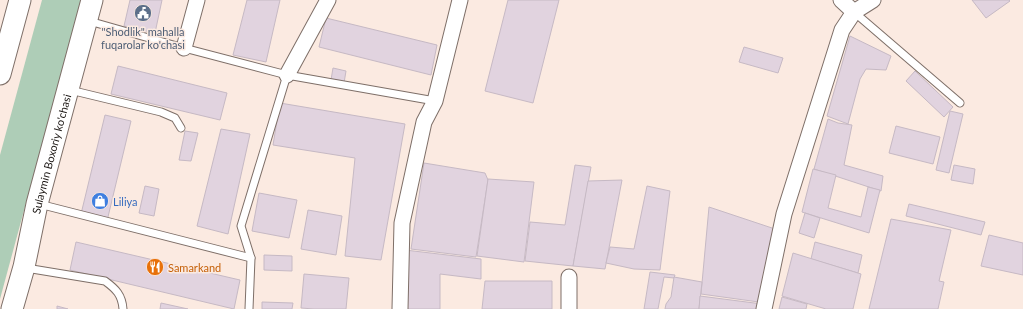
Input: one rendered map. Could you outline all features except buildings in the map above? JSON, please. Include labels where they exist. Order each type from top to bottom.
[{"type":"main road","points":[[0,74],[20,0]]},
{"type":"main road","name":"Sulaymin Boxoriy ko'chasi","points":[[12,309],[24,268],[37,204],[92,0]]},
{"type":"street","points":[[184,48],[197,0]]},
{"type":"street","points":[[287,74],[328,0]]},
{"type":"street","points":[[400,309],[402,223],[424,122],[435,101],[460,0]]},
{"type":"street","points":[[841,0],[854,12]]},
{"type":"street","points":[[764,309],[784,214],[842,30],[854,12],[873,0]]},
{"type":"street","points":[[569,277],[569,309]]},
{"type":"lane","points":[[854,12],[960,103]]},
{"type":"lane","points":[[87,20],[184,48],[287,74],[435,101]]},
{"type":"lane","points":[[249,309],[251,258],[241,226],[287,74]]},
{"type":"lane","points":[[68,90],[161,112],[174,118],[181,128]]},
{"type":"lane","points":[[37,204],[251,258]]},
{"type":"lane","points":[[24,268],[105,281],[115,288],[123,301],[123,309]]},
{"type":"green space","points":[[42,0],[81,0],[0,299],[0,155]]},
{"type":"place","name":"\"Shodlik\" mahalla fuqarolar ko'chasi","points":[[143,13]]},
{"type":"place","name":"Liliya","points":[[100,201]]},
{"type":"place","name":"Samarkand","points":[[155,267]]}]
